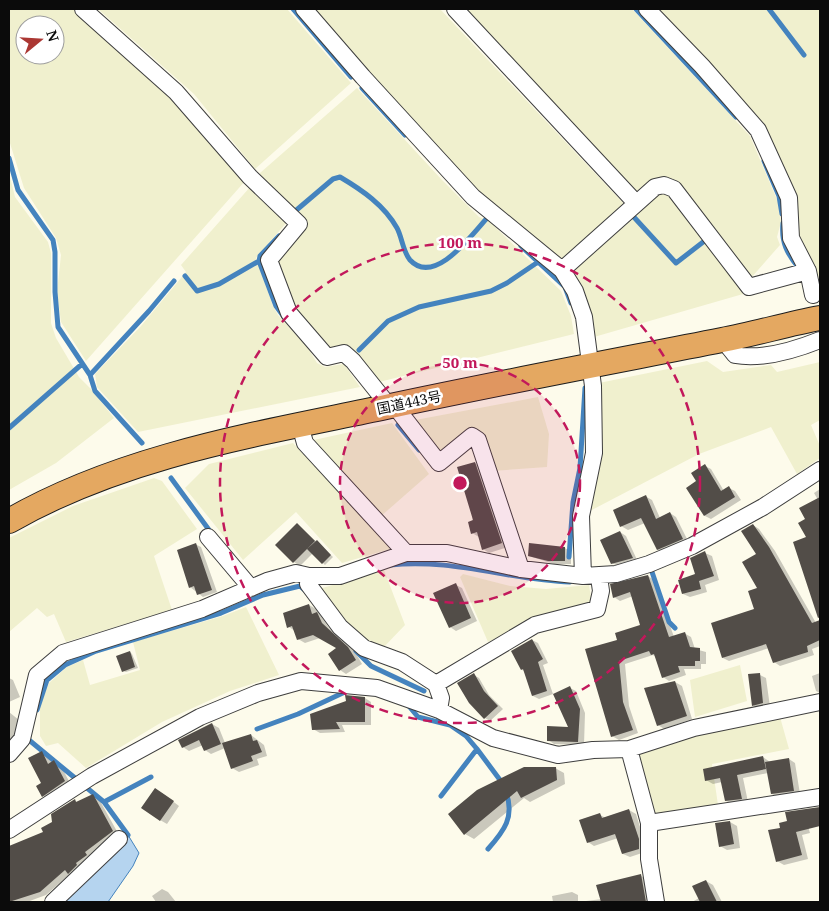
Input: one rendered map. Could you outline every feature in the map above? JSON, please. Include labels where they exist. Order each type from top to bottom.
[{"type":"highway","name":"国道443号","points":[[9,521],[88,482],[142,463],[300,425],[592,364],[723,340],[820,318]]},
{"type":"street","points":[[83,9],[176,92],[250,177],[299,224],[269,260],[289,313],[327,357],[344,353],[353,361],[439,463],[472,436],[478,440],[521,569]]},
{"type":"street","points":[[304,9],[363,77],[473,197],[562,270],[575,291],[584,317],[592,364],[594,453],[581,516],[591,576],[600,591],[597,609],[535,625],[436,684]]},
{"type":"street","points":[[455,9],[636,202]]},
{"type":"street","points":[[647,9],[702,66],[758,130],[789,198],[791,238],[808,271],[813,295]]},
{"type":"street","points":[[562,270],[636,202],[656,187],[664,184],[674,189],[749,287],[808,271]]},
{"type":"street","points":[[723,340],[735,355],[749,357],[801,348],[820,340]]},
{"type":"street","points":[[300,425],[305,443],[406,553]]},
{"type":"street","points":[[9,754],[22,739],[37,675],[63,653],[202,609],[251,588],[296,573],[309,576],[340,576],[406,553],[447,553],[521,569],[591,576],[648,564],[692,546],[763,507],[820,470]]},
{"type":"street","points":[[208,537],[251,588]]},
{"type":"street","points":[[309,576],[308,584],[340,627],[364,648],[402,662],[436,684],[441,698],[439,710]]},
{"type":"street","points":[[9,830],[92,776],[200,717],[258,693],[302,681],[377,688],[439,710],[493,738],[558,755],[593,750],[629,749],[694,728],[820,702]]},
{"type":"street","points":[[629,749],[649,823],[649,859],[656,902]]},
{"type":"street","points":[[649,823],[820,797]]},
{"type":"street","points":[[53,902],[119,839]]},
{"type":"green space","points":[[9,9],[76,9],[175,96],[246,180],[86,361],[61,322],[57,292],[61,255],[56,238],[24,188],[9,140]]},
{"type":"green space","points":[[98,9],[287,9],[351,83],[255,169],[194,94]]},
{"type":"green space","points":[[308,9],[440,9],[625,205],[558,263],[476,192]]},
{"type":"green space","points":[[460,9],[632,9],[750,136],[778,202],[781,222],[777,237],[780,245],[750,279],[675,184],[637,195]]},
{"type":"green space","points":[[651,9],[820,9],[819,278],[794,238],[759,125]]},
{"type":"green space","points":[[357,88],[479,217],[489,221],[561,291],[571,316],[574,334],[379,382],[332,352],[291,311],[272,261],[305,224],[260,180],[260,173]]},
{"type":"green space","points":[[9,173],[15,197],[48,242],[51,253],[51,323],[56,338],[79,377],[114,418],[56,463],[9,490]]},
{"type":"green space","points":[[251,186],[287,222],[256,258],[273,306],[278,315],[308,348],[317,363],[325,367],[344,364],[360,387],[138,432],[97,387],[95,374],[141,326],[186,272],[181,265]]},
{"type":"green space","points":[[657,193],[671,193],[745,290],[743,294],[594,337],[568,267]]},
{"type":"green space","points":[[707,361],[723,372],[771,365],[777,372],[820,362],[820,420],[811,425],[820,446],[820,458],[797,474],[771,427],[699,454],[588,512],[599,383]]},
{"type":"green space","points":[[538,397],[549,434],[547,467],[492,471],[483,439],[440,459],[410,421]]},
{"type":"green space","points":[[392,423],[429,474],[380,517],[309,441]]},
{"type":"green space","points":[[293,443],[392,545],[390,549],[342,563],[296,512],[243,560],[185,488],[209,464]]},
{"type":"green space","points":[[154,478],[162,481],[197,529],[154,556],[172,610],[66,642],[54,614],[47,617],[37,608],[9,632],[9,538],[73,506]]},
{"type":"green space","points":[[384,570],[405,625],[381,650],[360,638],[319,589]]},
{"type":"green space","points":[[463,574],[510,586],[546,589],[589,585],[592,604],[534,622],[488,642],[460,577]]},
{"type":"green space","points":[[246,607],[279,675],[230,691],[162,722],[86,768],[58,743],[46,746],[40,736],[40,706],[49,683],[67,667],[83,660],[90,685],[140,670],[133,642],[223,616]]},
{"type":"green space","points":[[740,665],[747,701],[695,717],[690,680]]},
{"type":"green space","points":[[780,717],[789,749],[712,764],[718,805],[653,815],[637,758],[640,752],[721,726]]},
{"type":"water","points":[[128,835],[139,853],[133,866],[108,902],[62,902]]},
{"type":"building","points":[[475,462],[502,543],[482,550],[477,532],[471,534],[468,522],[473,520],[457,467]]},
{"type":"building","points":[[705,464],[721,491],[729,486],[735,497],[704,516],[686,488],[696,481],[691,473]]},
{"type":"building","points":[[646,495],[656,519],[670,512],[683,539],[657,550],[641,518],[620,527],[613,510]]},
{"type":"building","points":[[820,497],[820,617],[818,618],[793,542],[806,537],[798,523],[805,519],[799,508]]},
{"type":"building","points":[[297,523],[315,541],[293,563],[275,545]]},
{"type":"building","points":[[753,524],[769,547],[812,623],[820,620],[820,640],[807,646],[808,652],[773,663],[766,644],[722,658],[711,623],[754,609],[748,591],[757,588],[742,562],[756,554],[741,531]]},
{"type":"building","points":[[620,531],[633,558],[611,564],[600,540]]},
{"type":"building","points":[[317,540],[331,555],[322,564],[307,549]]},
{"type":"building","points":[[196,543],[212,590],[197,595],[194,586],[189,588],[177,550]]},
{"type":"building","points":[[529,543],[565,547],[565,561],[548,561],[528,556]]},
{"type":"building","points":[[705,551],[714,576],[699,581],[701,589],[682,594],[678,580],[695,574],[690,558]]},
{"type":"building","points":[[648,575],[669,637],[685,632],[690,647],[700,648],[700,661],[695,661],[695,666],[678,666],[680,672],[662,678],[654,654],[651,655],[649,651],[619,661],[623,702],[633,730],[611,737],[585,649],[617,640],[615,633],[640,625],[630,592],[613,598],[610,584]]},
{"type":"building","points":[[456,583],[471,618],[449,628],[433,593]]},
{"type":"building","points":[[309,604],[312,614],[317,612],[322,623],[348,647],[356,660],[339,671],[328,654],[336,648],[313,635],[297,640],[292,626],[287,628],[283,613]]},
{"type":"building","points":[[532,639],[543,659],[538,662],[547,691],[532,696],[523,669],[521,670],[511,651]]},
{"type":"building","points":[[130,651],[135,667],[122,672],[116,656]]},
{"type":"building","points":[[474,673],[484,691],[498,706],[484,719],[469,703],[457,683]]},
{"type":"building","points":[[760,673],[763,703],[752,706],[748,674]]},
{"type":"building","points":[[675,681],[687,716],[657,726],[644,688]]},
{"type":"building","points":[[570,686],[580,709],[578,742],[547,741],[547,726],[568,727],[553,694]]},
{"type":"building","points":[[345,695],[365,697],[365,722],[336,722],[340,729],[312,730],[310,714],[346,701]]},
{"type":"building","points":[[212,723],[221,744],[204,751],[199,740],[182,748],[178,740]]},
{"type":"building","points":[[251,734],[253,741],[257,740],[262,752],[251,756],[253,761],[231,769],[222,743]]},
{"type":"building","points":[[42,751],[48,764],[54,760],[65,781],[42,797],[36,786],[41,783],[28,758]]},
{"type":"building","points":[[763,756],[766,769],[737,775],[742,799],[725,801],[720,778],[705,781],[703,769]]},
{"type":"building","points":[[789,758],[794,791],[771,794],[765,762]]},
{"type":"building","points":[[524,767],[556,767],[557,780],[521,798],[517,791],[464,835],[448,814],[477,790]]},
{"type":"building","points":[[155,788],[174,801],[160,821],[141,808]]},
{"type":"building","points":[[93,794],[113,831],[85,852],[87,855],[76,863],[77,865],[68,874],[65,870],[40,892],[9,902],[9,846],[43,832],[41,828],[52,822],[51,814],[75,799],[76,802]]},
{"type":"building","points":[[820,807],[820,826],[796,832],[802,855],[776,862],[768,830],[780,828],[779,823],[787,821],[785,812]]},
{"type":"building","points":[[629,809],[639,839],[639,849],[622,854],[615,834],[587,843],[579,820],[600,813],[602,818]]},
{"type":"building","points":[[730,821],[734,844],[719,847],[715,823]]},
{"type":"building","points":[[641,874],[646,902],[601,902],[596,885]]},
{"type":"building","points":[[706,880],[717,902],[700,902],[692,886]]},
{"type":"waterway","points":[[293,9],[351,77]]},
{"type":"waterway","points":[[636,9],[736,117]]},
{"type":"waterway","points":[[769,9],[804,55]]},
{"type":"waterway","points":[[362,88],[405,135]]},
{"type":"waterway","points":[[9,158],[18,190],[53,240],[58,327],[90,375],[95,391],[142,443]]},
{"type":"waterway","points":[[764,161],[779,196],[782,214]]},
{"type":"waterway","points":[[293,213],[333,179],[340,177],[364,193],[386,212],[397,228],[410,260],[420,267],[431,267],[453,255],[488,217]]},
{"type":"waterway","points":[[632,215],[676,263],[707,239]]},
{"type":"waterway","points":[[783,223],[783,236],[786,247],[791,258],[799,268]]},
{"type":"waterway","points":[[279,236],[260,256],[259,261],[276,306],[284,317]]},
{"type":"waterway","points":[[521,246],[565,287],[571,303]]},
{"type":"waterway","points":[[185,276],[197,291],[219,284],[259,261]]},
{"type":"waterway","points":[[359,350],[388,321],[419,307],[491,291],[507,283],[538,262]]},
{"type":"waterway","points":[[90,375],[174,281]]},
{"type":"waterway","points":[[9,428],[82,364]]},
{"type":"waterway","points":[[569,557],[573,502],[580,468],[585,388]]},
{"type":"waterway","points":[[398,425],[419,450]]},
{"type":"waterway","points":[[171,478],[212,534]]},
{"type":"waterway","points":[[390,565],[436,564],[525,578],[570,582]]},
{"type":"waterway","points":[[651,569],[669,622],[675,628]]},
{"type":"waterway","points":[[37,710],[47,680],[65,665],[96,651],[221,613],[263,595],[300,586],[306,591]]},
{"type":"waterway","points":[[356,651],[371,666],[424,691]]},
{"type":"waterway","points":[[257,729],[298,714],[347,691]]},
{"type":"waterway","points":[[408,705],[418,717],[450,725],[466,736],[477,749],[441,796]]},
{"type":"waterway","points":[[29,740],[75,778]]},
{"type":"waterway","points":[[477,749],[503,784]]},
{"type":"waterway","points":[[104,802],[151,777]]},
{"type":"waterway","points":[[87,788],[104,802],[128,835]]},
{"type":"waterway","points":[[488,849],[499,836],[506,823],[509,809],[506,792]]}]
